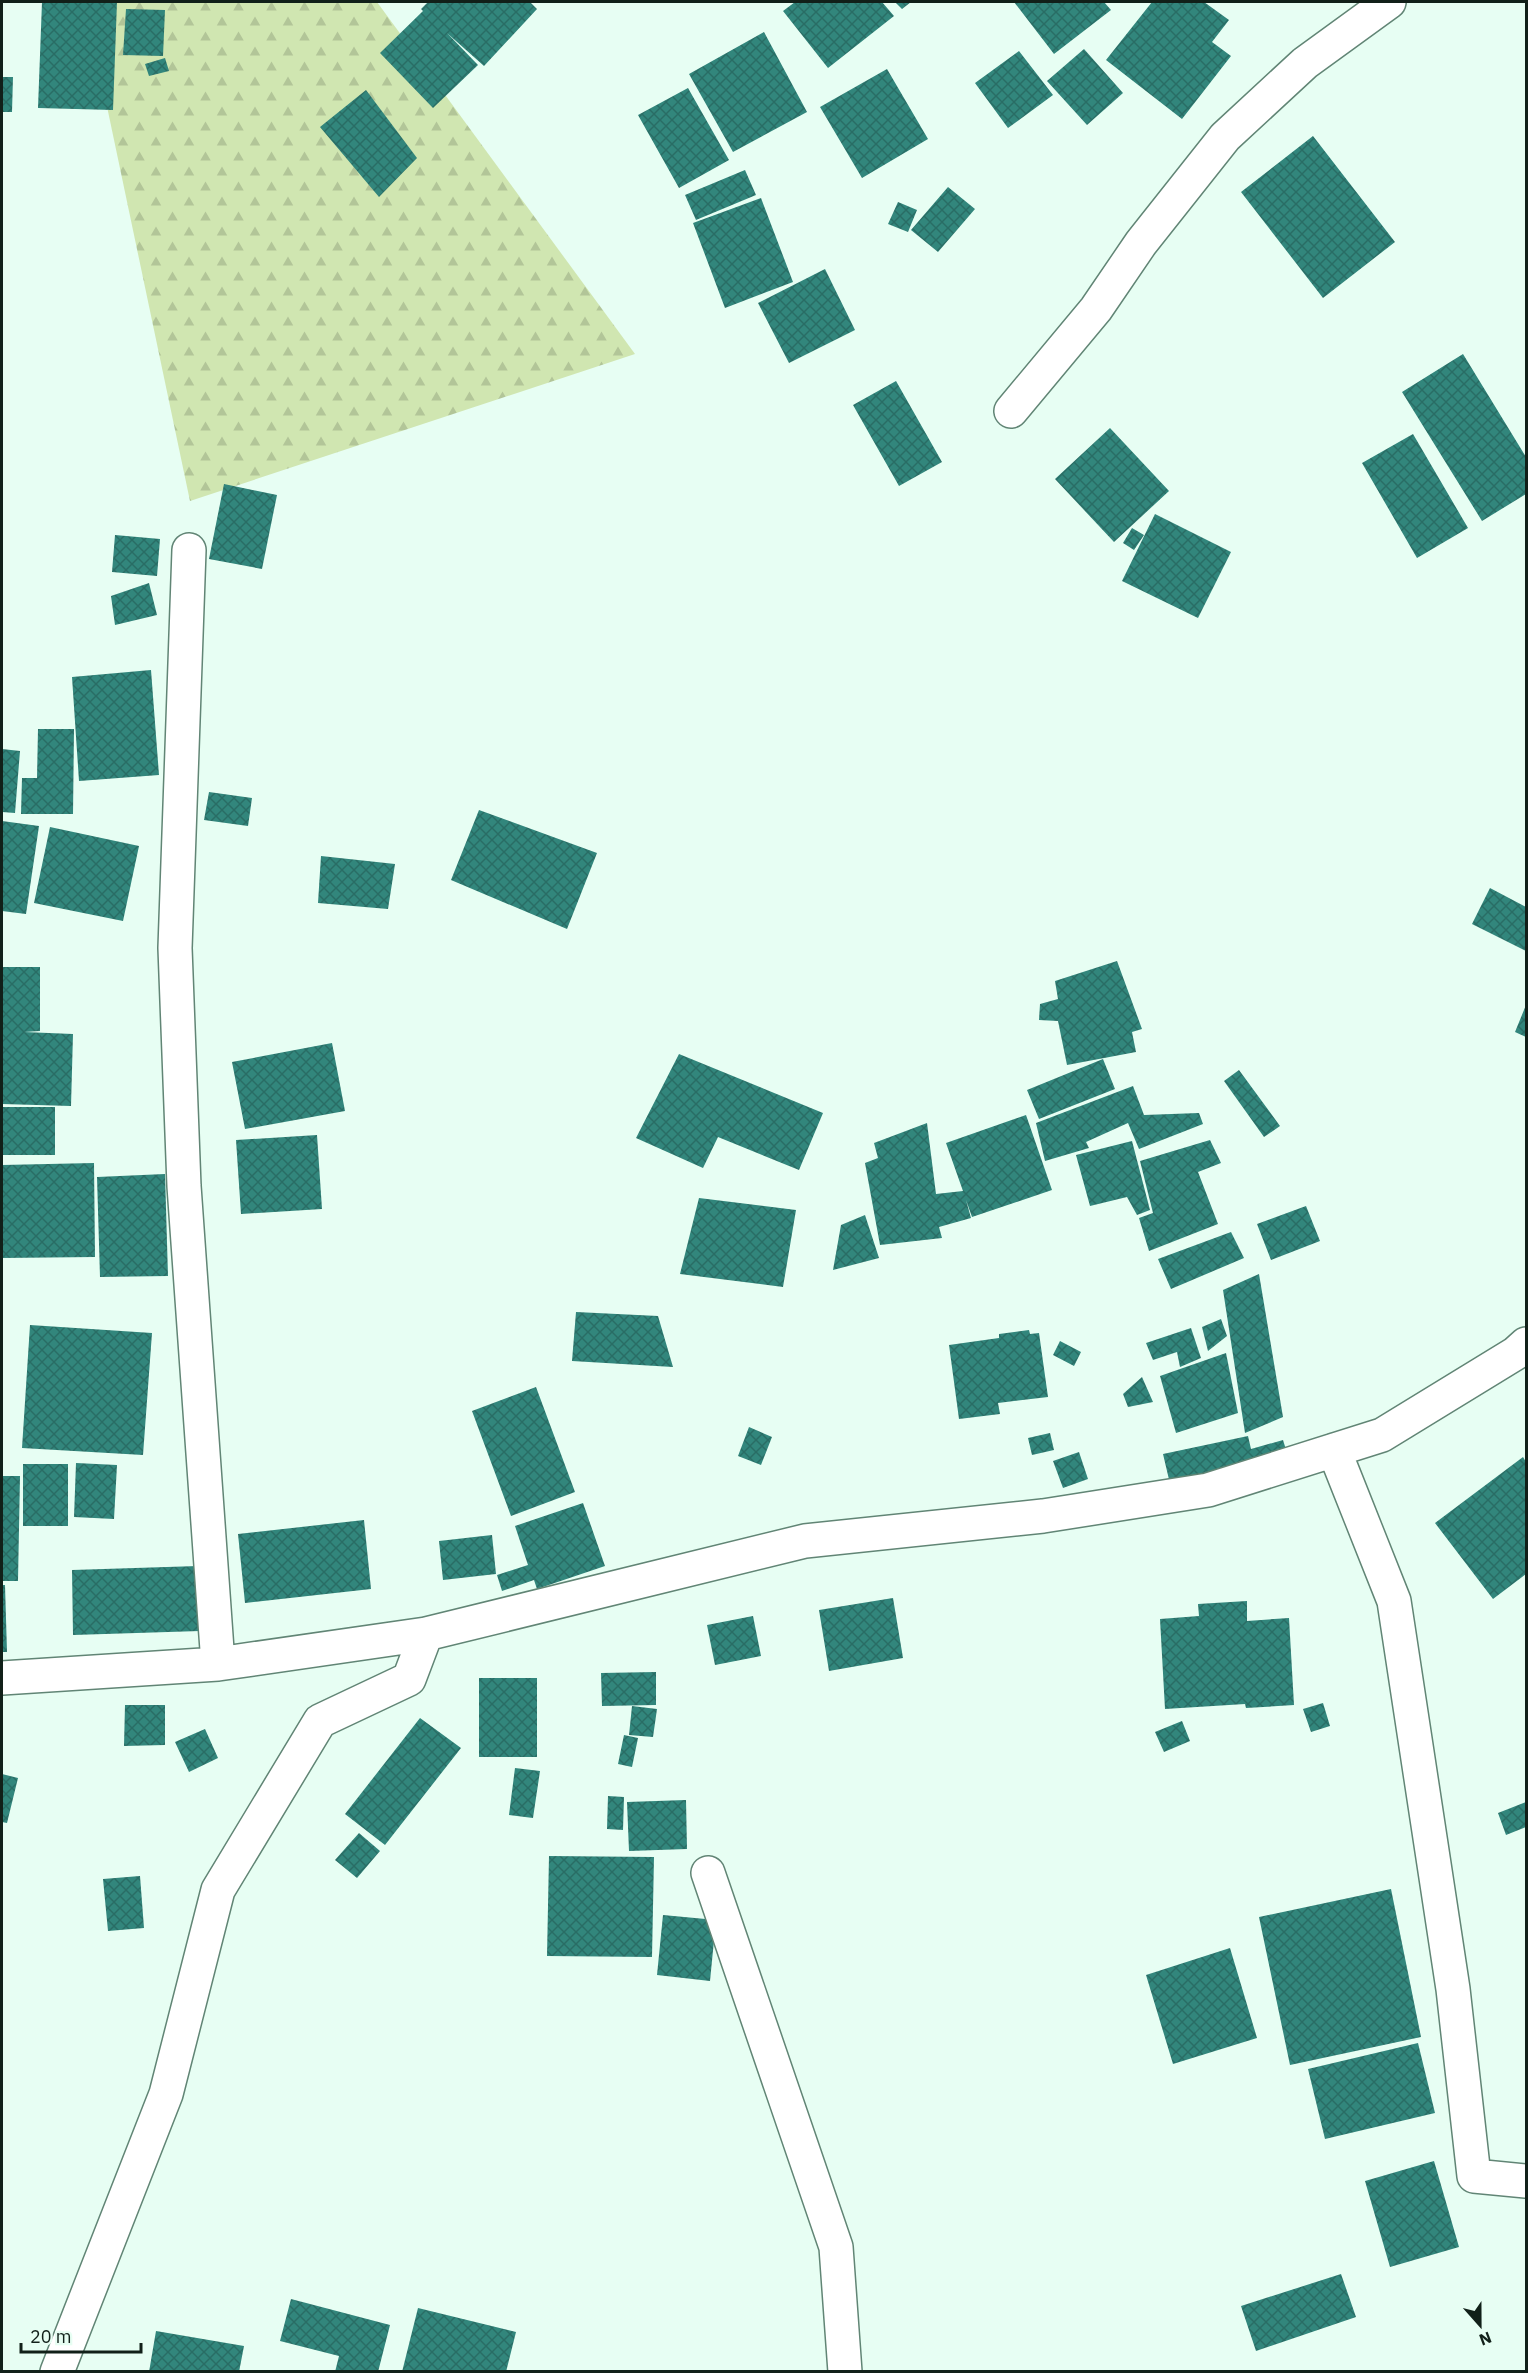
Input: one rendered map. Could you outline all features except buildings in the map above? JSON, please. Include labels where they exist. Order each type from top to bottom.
[{"type":"street","points":[[1011,411],[1096,309],[1142,243],[1225,137],[1305,63],[1389,2]]},
{"type":"street","points":[[189,550],[175,948],[184,1186],[218,1664]]},
{"type":"street","points":[[2,1678],[218,1664],[426,1634],[805,1541],[1043,1516],[1208,1490],[1382,1435],[1527,1344]]},
{"type":"street","points":[[1335,1450],[1394,1601],[1454,1989],[1474,2176],[1527,2181]]},
{"type":"street","points":[[57,2372],[166,2094],[218,1890],[320,1721],[409,1679],[426,1634]]},
{"type":"street","points":[[708,1873],[836,2247],[845,2372]]},
{"type":"green space","points":[[85,2],[377,2],[635,354],[190,501]]}]
